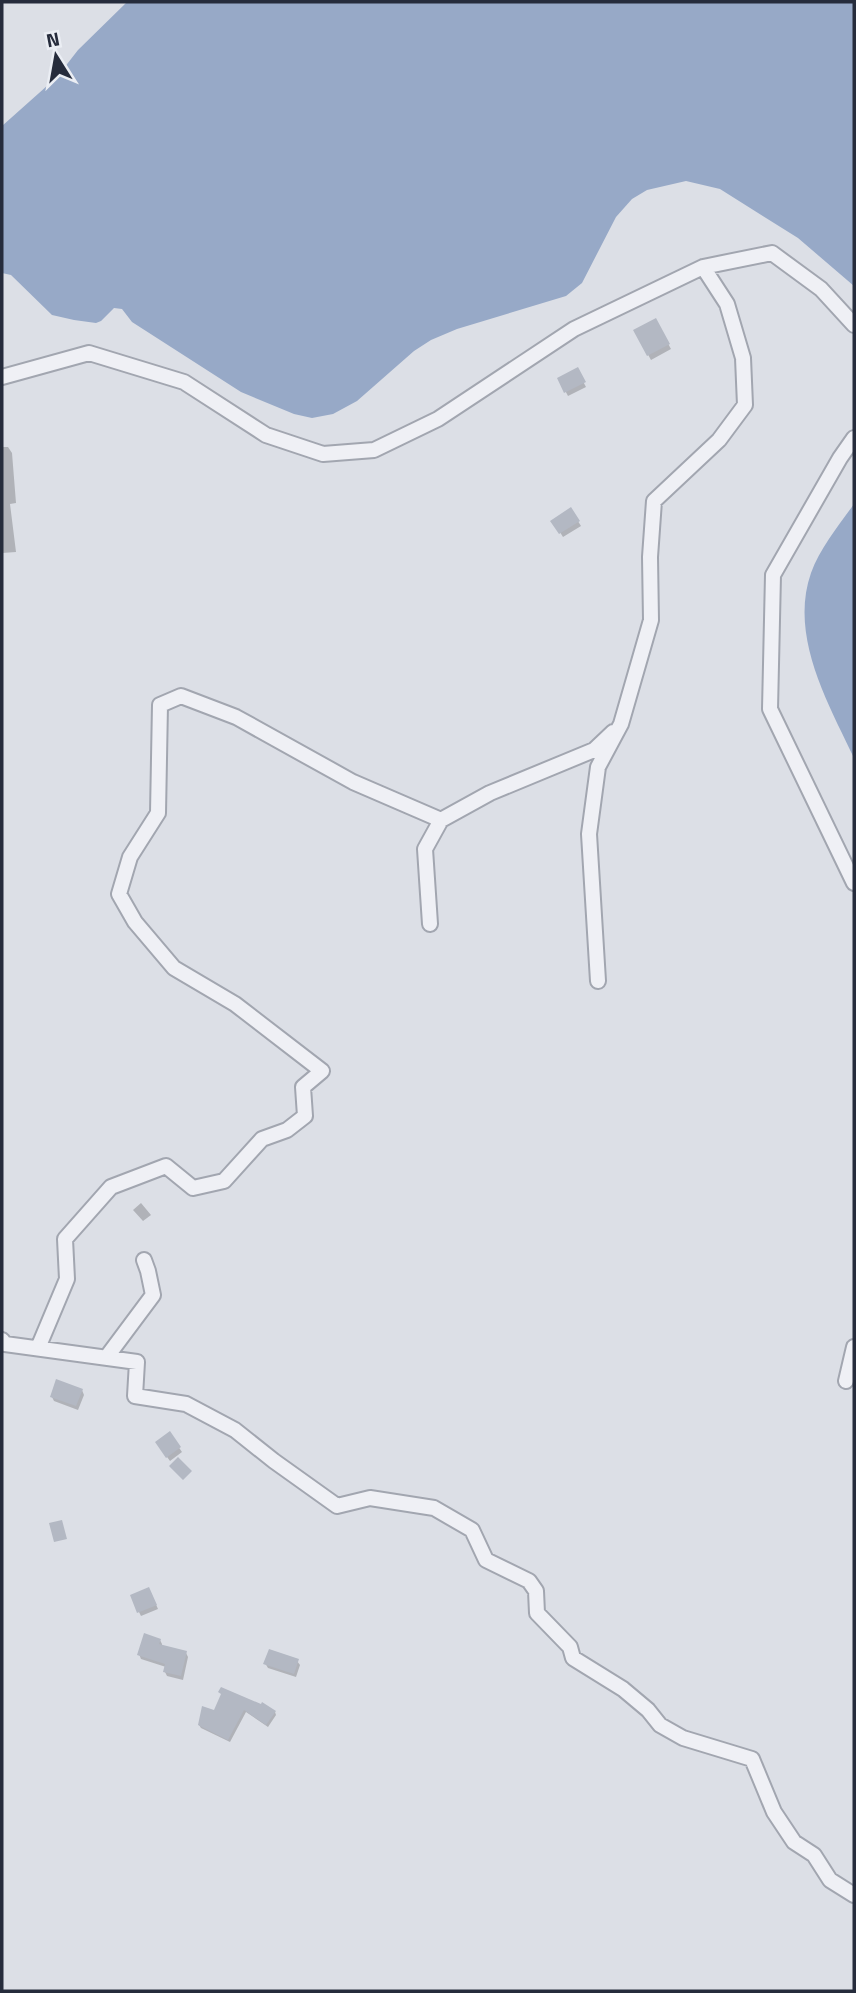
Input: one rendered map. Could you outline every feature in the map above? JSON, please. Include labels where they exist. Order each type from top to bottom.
[{"type":"street","points":[[2,377],[89,354],[184,382],[266,435],[323,454],[374,450],[438,419],[574,330],[703,267],[772,253],[821,289],[854,325]]},
{"type":"street","points":[[597,981],[589,834],[598,767],[621,724],[651,620],[650,557],[654,501],[719,440],[745,405],[743,358],[727,304],[703,267]]},
{"type":"street","points":[[854,438],[773,575],[770,709],[854,883]]},
{"type":"street","points":[[38,1348],[68,1279],[65,1240],[111,1187],[166,1166],[193,1188],[224,1181],[262,1139],[287,1130],[305,1116],[303,1087],[322,1071],[235,1004],[174,968],[135,922],[119,894],[130,857],[158,813],[160,705],[181,696],[236,717],[353,782],[441,820]]},
{"type":"street","points":[[430,924],[425,849],[441,820],[490,793],[594,750],[621,724]]},
{"type":"street","points":[[106,1357],[153,1295],[144,1260]]},
{"type":"street","points":[[2,1340],[5,1344],[137,1362],[135,1396],[186,1404],[235,1430],[337,1506],[370,1498],[434,1508],[472,1530],[486,1560],[529,1581],[536,1591],[537,1613],[570,1647],[573,1658],[622,1689],[648,1710],[660,1725],[683,1738],[752,1759],[774,1812],[793,1842],[814,1855],[830,1880],[854,1895]]},
{"type":"street","points":[[846,1381],[854,1347]]},
{"type":"water","points":[[127,2],[854,2],[854,286],[798,238],[720,189],[686,181],[647,190],[632,199],[616,217],[582,283],[566,296],[457,329],[431,340],[414,351],[357,401],[333,414],[312,418],[294,414],[241,392],[132,322],[122,309],[114,308],[96,323],[52,315],[11,275],[2,273],[2,126],[57,77],[78,50]]},
{"type":"water","points":[[854,504],[854,758],[814,668],[808,645],[805,597],[819,555]]},
{"type":"building","points":[[656,318],[670,344],[647,356],[633,330]]},
{"type":"building","points":[[578,367],[586,382],[564,393],[557,378]]},
{"type":"building","points":[[571,507],[580,521],[559,534],[550,521]]},
{"type":"building","points":[[56,1379],[83,1389],[76,1406],[50,1397]]},
{"type":"building","points":[[170,1431],[181,1447],[166,1458],[155,1442]]},
{"type":"building","points":[[178,1457],[192,1471],[183,1480],[169,1466]]},
{"type":"building","points":[[62,1520],[67,1539],[54,1542],[49,1523]]},
{"type":"building","points":[[149,1587],[157,1605],[137,1613],[130,1595]]},
{"type":"building","points":[[144,1633],[161,1639],[159,1644],[187,1651],[181,1676],[163,1672],[165,1664],[137,1655]]},
{"type":"building","points":[[269,1649],[299,1659],[294,1674],[263,1664]]},
{"type":"building","points":[[221,1687],[261,1704],[262,1702],[276,1711],[266,1725],[244,1710],[228,1740],[198,1725],[202,1706],[214,1710]]}]
